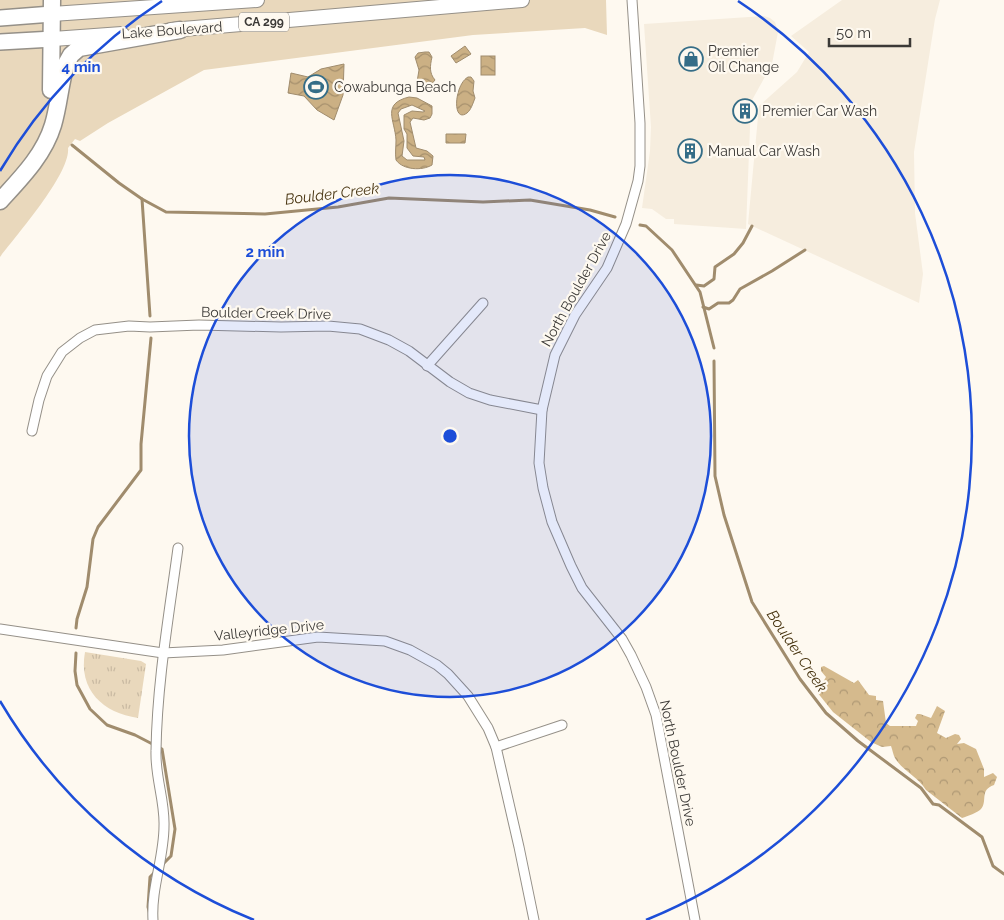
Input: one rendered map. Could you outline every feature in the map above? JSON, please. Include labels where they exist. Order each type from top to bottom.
[{"type":"highway","name":"Lake Boulevard","points":[[0,18],[52,7]]},
{"type":"highway","points":[[45,144],[51,101],[52,7]]},
{"type":"highway","points":[[0,201],[26,173],[45,144],[55,118],[66,64],[79,48],[180,30]]},
{"type":"highway","name":"Lake Boulevard","points":[[0,42],[53,39]]},
{"type":"main road","name":"Lake Boulevard","points":[[52,7],[257,0]]},
{"type":"main road","name":"Lake Boulevard","points":[[53,39],[180,30],[522,0]]},
{"type":"street","name":"North Boulder Drive","points":[[632,0],[640,138],[640,166],[632,206],[620,240],[607,268],[575,315],[559,344],[551,367],[542,410],[539,463],[552,522],[582,588],[622,639],[646,687],[656,715],[695,920]]},
{"type":"street","points":[[427,366],[483,303]]},
{"type":"street","name":"Boulder Creek Drive","points":[[32,431],[47,376],[57,359],[70,345],[80,338],[95,330],[114,327],[199,325],[328,326],[360,329],[389,340],[409,351],[427,366],[469,393],[490,400],[542,410]]},
{"type":"street","points":[[154,920],[153,902],[164,840],[164,807],[158,780],[156,753],[163,652],[178,548]]},
{"type":"street","name":"Valleyridge Drive","points":[[0,629],[163,652],[223,650],[318,637],[385,641],[410,650],[448,674],[468,696],[488,728],[496,747],[534,920]]},
{"type":"street","points":[[496,747],[562,725]]},
{"type":"shaded area","points":[[842,0],[940,0],[935,19],[914,152],[915,213],[923,274],[919,303],[748,224],[759,106],[797,72],[809,52],[791,36]]},
{"type":"shaded area","points":[[764,16],[775,22],[778,32],[772,64],[751,102],[746,229],[674,224],[674,219],[666,219],[652,209],[642,208],[650,151],[651,127],[644,24]]},
{"type":"green space","points":[[0,0],[606,0],[607,35],[585,28],[473,35],[204,70],[108,123],[80,141],[75,139],[68,148],[67,159],[52,188],[0,257]]},
{"type":"green space","points":[[85,652],[141,661],[146,664],[138,718],[114,711],[96,697],[89,688],[85,678]]},
{"type":"green space","points":[[824,666],[854,683],[858,680],[869,695],[876,696],[876,700],[883,701],[886,723],[890,726],[916,726],[918,721],[915,718],[917,714],[931,718],[937,706],[945,711],[937,733],[946,738],[955,734],[959,735],[961,739],[957,744],[964,743],[976,749],[984,769],[984,777],[993,773],[997,777],[994,785],[989,787],[985,793],[981,809],[962,818],[926,790],[920,782],[900,765],[891,746],[882,747],[871,742],[833,712],[817,692],[826,677],[821,671],[821,667]]},
{"type":"water","points":[[465,46],[471,54],[456,63],[451,56]]},
{"type":"water","points":[[429,52],[432,57],[430,69],[435,80],[430,86],[422,87],[417,82],[419,70],[415,57],[418,53]]},
{"type":"water","points":[[481,56],[495,56],[495,75],[481,75]]},
{"type":"water","name":"Cowabunga Beach","points":[[344,64],[343,95],[334,120],[317,110],[304,96],[288,93],[291,73],[308,77],[321,69]]},
{"type":"water","points":[[471,77],[474,81],[473,91],[475,98],[470,110],[462,115],[457,109],[458,95],[463,81]]},
{"type":"water","points":[[409,97],[417,98],[432,106],[430,118],[424,120],[413,118],[410,122],[416,148],[427,151],[433,156],[432,165],[428,167],[408,168],[396,160],[396,140],[392,108],[400,100]],"holes":[[[412,105],[425,111],[412,111],[404,115],[407,148],[413,156],[424,157],[425,160],[407,160],[402,156],[404,141],[398,113],[401,109]]]},
{"type":"water","points":[[446,134],[466,134],[465,143],[446,143]]},
{"type":"waterway","name":"Boulder Creek","points":[[72,145],[119,183],[142,199],[166,212],[265,214],[338,207],[389,198],[483,202],[530,200],[590,210],[615,217]]},
{"type":"waterway","points":[[142,199],[150,316]]},
{"type":"waterway","name":"Boulder Creek","points":[[640,225],[646,226],[672,250],[700,292],[714,348]]},
{"type":"waterway","points":[[696,285],[704,286],[714,279],[715,267],[734,254],[743,243],[752,226]]},
{"type":"waterway","points":[[703,307],[709,309],[718,303],[729,303],[740,289],[805,250]]},
{"type":"waterway","points":[[76,628],[87,587],[93,539],[98,527],[141,470],[141,444],[151,338]]},
{"type":"waterway","name":"Boulder Creek","points":[[714,361],[715,476],[724,515],[752,602],[800,679],[826,713],[858,741],[921,788],[933,804],[939,805],[982,837],[993,866],[1004,874]]},
{"type":"waterway","points":[[76,653],[75,671],[77,685],[90,709],[107,725],[135,735],[162,749],[175,829],[171,856],[162,865]]},
{"type":"waterway","points":[[150,915],[148,907],[150,877],[156,871]]},
{"type":"place","name":"Premier Oil Change","points":[[691,59]]},
{"type":"place","name":"Cowabunga Beach","points":[[316,87]]},
{"type":"place","name":"Premier Car Wash","points":[[745,111]]},
{"type":"place","name":"Manual Car Wash","points":[[690,151]]}]
